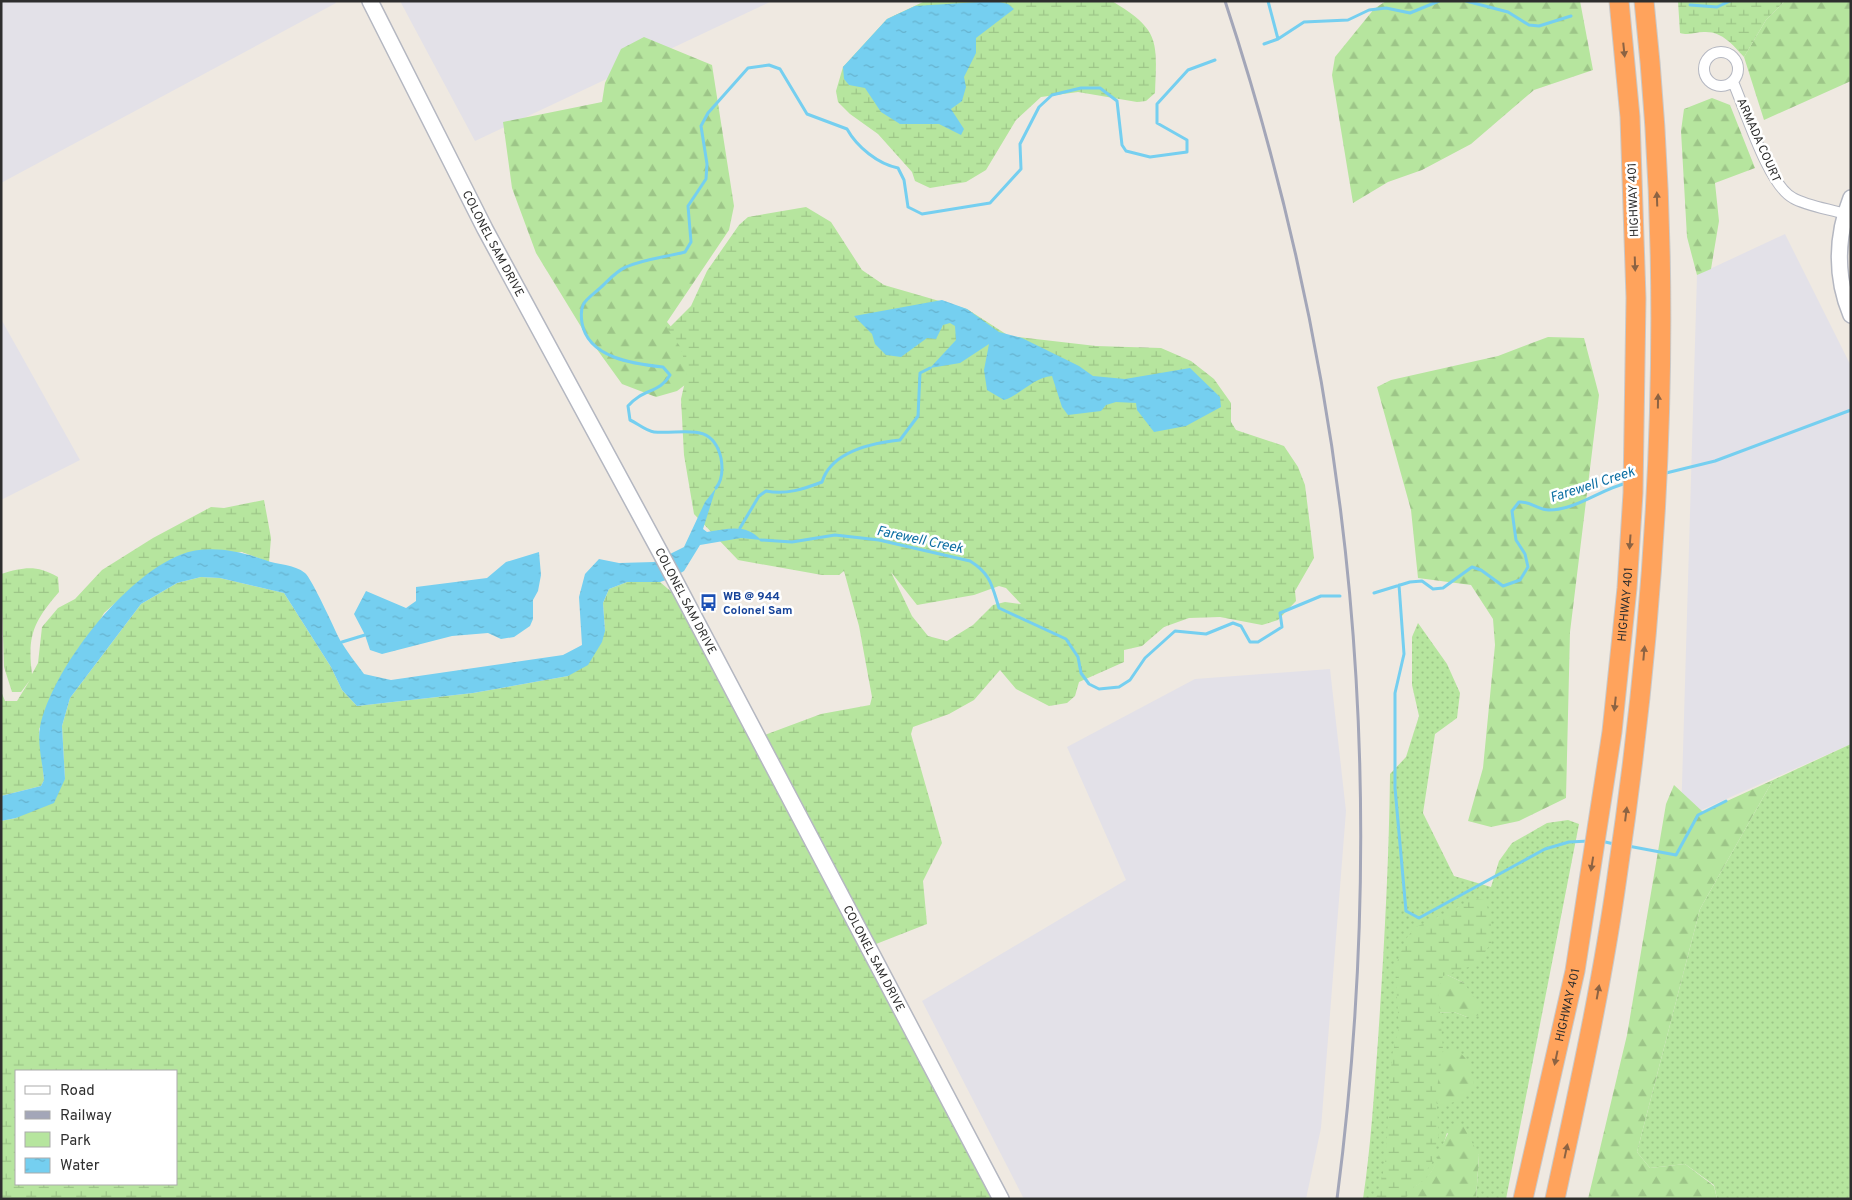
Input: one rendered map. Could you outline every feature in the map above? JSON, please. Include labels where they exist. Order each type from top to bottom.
[{"type":"highway","name":"HIGHWAY 401","points":[[1524,1199],[1575,971],[1611,741],[1627,588],[1633,493],[1636,298],[1630,117],[1619,1]]},
{"type":"highway","name":"HIGHWAY 401","points":[[1555,1199],[1592,1022],[1617,879],[1638,715],[1656,494],[1660,285],[1651,71],[1644,1]]},
{"type":"highway","points":[[1651,71],[1652,1]]},
{"type":"street","name":"COLONEL SAM DRIVE","points":[[370,1],[485,229],[660,552],[1001,1199]]},
{"type":"street","name":"ARMADA COURT","points":[[1733,82],[1779,187],[1793,198],[1845,214]]},
{"type":"street","points":[[1851,198],[1845,214],[1840,243],[1840,272],[1851,315]]},
{"type":"shaded area","points":[[1,1],[335,1],[336,3],[1,183]]},
{"type":"shaded area","points":[[400,1],[772,1],[475,141]]},
{"type":"shaded area","points":[[1785,234],[1851,366],[1851,744],[1681,819],[1697,275]]},
{"type":"shaded area","points":[[1,319],[80,460],[1,500]]},
{"type":"shaded area","points":[[1330,669],[1346,811],[1321,1128],[1306,1199],[1024,1199],[922,1001],[1126,880],[1067,747],[1195,679]]},
{"type":"green space","points":[[925,1],[1112,1],[1139,20],[1152,38],[1156,60],[1155,93],[1146,101],[1137,102],[1078,92],[1041,97],[1016,120],[986,170],[966,182],[930,188],[915,181],[912,172],[878,134],[850,114],[838,102],[836,91],[843,67],[887,19]]},
{"type":"green space","points":[[1386,1],[1580,1],[1593,70],[1534,90],[1471,144],[1422,170],[1388,182],[1353,203],[1332,75],[1335,57],[1374,9]]},
{"type":"green space","points":[[1678,1],[1785,1],[1766,20],[1744,57],[1722,36],[1710,32],[1680,33]]},
{"type":"green space","points":[[1785,1],[1851,1],[1851,81],[1764,120],[1744,57],[1766,20]]},
{"type":"green space","points":[[644,37],[712,65],[734,206],[729,230],[667,322],[695,355],[698,375],[677,391],[656,397],[622,384],[583,330],[536,253],[512,188],[503,122],[602,102],[605,83],[621,49]]},
{"type":"green space","points":[[1712,98],[1730,105],[1755,168],[1715,183],[1719,221],[1711,269],[1697,275],[1687,237],[1681,131],[1684,109]]},
{"type":"green space","points":[[806,207],[831,222],[862,270],[884,285],[967,309],[1009,336],[1096,346],[1161,348],[1191,361],[1214,379],[1231,403],[1231,422],[1236,430],[1284,446],[1298,467],[1305,485],[1314,558],[1295,591],[1296,601],[1278,620],[1262,625],[1220,617],[1189,618],[1164,627],[1142,646],[1124,650],[1124,662],[1079,682],[1075,696],[1067,703],[1049,706],[1016,689],[1000,670],[974,700],[949,714],[913,727],[911,734],[942,843],[923,881],[927,924],[871,946],[1001,1199],[1,1199],[1,821],[16,818],[65,779],[62,726],[70,698],[141,604],[177,583],[201,577],[220,578],[284,593],[331,667],[342,690],[357,706],[473,693],[568,676],[605,631],[603,603],[609,589],[627,582],[660,582],[682,601],[754,739],[821,714],[870,705],[872,697],[859,626],[844,571],[839,575],[822,575],[738,560],[694,514],[684,455],[681,399],[687,373],[681,348],[668,329],[691,306],[707,271],[739,225],[748,217]],"holes":[[[891,572],[917,605],[974,595],[999,586],[1006,588],[1021,604],[1005,602],[993,605],[973,625],[947,641],[928,636],[912,616]]]},
{"type":"green space","points":[[1548,337],[1584,338],[1599,395],[1570,632],[1566,798],[1519,821],[1491,827],[1468,821],[1483,768],[1495,645],[1493,619],[1471,585],[1418,578],[1411,510],[1377,387],[1391,380],[1498,356]]},
{"type":"green space","points":[[264,500],[271,538],[269,562],[242,552],[181,555],[148,574],[104,613],[39,729],[44,780],[41,786],[1,796],[1,691],[5,701],[17,701],[30,680],[21,692],[12,692],[4,667],[1,574],[30,568],[43,570],[58,577],[59,592],[38,620],[34,629],[31,649],[32,674],[38,663],[42,627],[58,608],[75,599],[102,570],[153,538],[211,507],[224,508]]},
{"type":"green space","points":[[1418,623],[1447,664],[1460,693],[1457,718],[1435,734],[1423,813],[1454,876],[1491,887],[1499,861],[1512,843],[1547,823],[1568,820],[1579,824],[1506,1199],[1476,1199],[1479,1155],[1447,1133],[1436,1164],[1422,1183],[1399,1199],[1363,1199],[1372,1120],[1380,1007],[1390,774],[1406,757],[1419,716],[1412,685],[1412,637]],"holes":[[[1435,969],[1464,983],[1467,1017],[1454,1012],[1432,1013]]]},
{"type":"green space","points":[[1851,744],[1851,1199],[1717,1199],[1714,1185],[1685,1164],[1650,1168],[1637,1152],[1700,909],[1773,780]]},
{"type":"green space","points":[[1773,780],[1700,909],[1637,1152],[1650,1168],[1685,1164],[1714,1186],[1717,1199],[1588,1199],[1627,1035],[1666,804],[1674,785],[1703,812]]},
{"type":"green space","points":[[1475,899],[1485,900],[1491,919],[1491,943],[1477,964],[1443,976],[1438,991],[1443,1049],[1436,1095],[1439,1134],[1432,1163],[1405,1199],[1376,1199],[1385,1165],[1392,1055],[1399,1028],[1395,967],[1406,939],[1414,928]]},
{"type":"green space","points":[[1435,969],[1464,983],[1480,1006],[1481,1015],[1467,1017],[1454,1012],[1432,1013]]},
{"type":"green space","points":[[1447,1050],[1464,1056],[1469,1065],[1474,1083],[1461,1099],[1455,1102],[1436,1104],[1429,1102],[1434,1056]]},
{"type":"green space","points":[[1455,1125],[1463,1126],[1479,1155],[1476,1199],[1399,1199],[1430,1174],[1446,1138]]},
{"type":"water","points":[[995,1],[1008,4],[1014,9],[976,38],[976,53],[964,77],[966,87],[962,101],[951,109],[964,129],[961,135],[939,124],[900,124],[881,112],[865,88],[849,85],[844,79],[843,67],[887,19],[915,6]]},
{"type":"water","points":[[942,300],[967,309],[999,332],[1022,338],[1079,366],[1093,376],[1125,379],[1190,368],[1220,397],[1221,407],[1186,426],[1154,432],[1137,410],[1136,403],[1116,402],[1106,405],[1101,411],[1068,415],[1062,407],[1052,376],[1039,379],[1017,394],[1004,400],[987,390],[984,370],[989,344],[960,363],[930,368],[956,340],[955,326],[950,323],[943,325],[936,339],[927,338],[901,357],[886,355],[875,344],[872,334],[854,316]]},
{"type":"water","points":[[716,488],[703,529],[707,532],[736,528],[743,529],[761,540],[741,538],[700,545],[684,571],[672,578],[660,582],[627,582],[609,589],[603,603],[605,631],[602,642],[588,665],[568,676],[473,693],[357,706],[342,690],[331,667],[284,593],[220,578],[201,577],[177,583],[141,604],[70,698],[62,726],[65,779],[54,803],[16,818],[1,821],[1,796],[41,786],[44,780],[40,747],[40,727],[47,704],[59,679],[75,653],[114,604],[136,583],[158,566],[180,555],[201,550],[223,550],[245,554],[301,570],[308,577],[318,594],[340,640],[364,674],[391,680],[563,655],[582,645],[579,597],[585,574],[599,559],[619,563],[654,562],[684,547],[705,502]]},
{"type":"water","points":[[539,552],[541,575],[538,591],[533,600],[533,619],[530,626],[514,637],[501,639],[488,633],[452,636],[382,654],[370,650],[365,635],[354,614],[366,591],[406,608],[416,601],[416,587],[487,578],[506,562]]},
{"type":"waterway","points":[[1268,1],[1278,39]]},
{"type":"waterway","points":[[1264,44],[1278,39],[1304,22],[1348,20],[1369,10],[1386,8],[1410,13],[1439,1]]},
{"type":"waterway","points":[[1466,1],[1508,12],[1529,25],[1539,26],[1571,16]]},
{"type":"waterway","points":[[1690,5],[1717,7],[1730,1]]},
{"type":"waterway","points":[[716,488],[721,477],[722,462],[717,446],[711,438],[694,432],[654,432],[630,420],[628,406],[639,397],[661,385],[670,375],[663,367],[626,361],[603,352],[586,335],[581,311],[584,303],[622,269],[640,262],[685,252],[691,242],[688,206],[706,179],[707,164],[701,126],[708,113],[748,68],[769,65],[780,69],[807,114],[847,129],[856,142],[869,154],[883,163],[898,168],[904,180],[908,207],[922,214],[990,203],[1021,169],[1020,144],[1039,107],[1052,95],[1081,88],[1100,88],[1117,101],[1122,145],[1126,151],[1150,157],[1187,152],[1187,140],[1157,123],[1157,104],[1188,70],[1215,60]]},
{"type":"waterway","points":[[740,528],[759,496],[766,491],[788,492],[822,482],[834,463],[843,456],[865,447],[900,440],[918,416],[920,373],[930,368]]},
{"type":"waterway","name":"Farewell Creek","points":[[1662,474],[1715,461],[1851,410]]},
{"type":"waterway","name":"Farewell Creek","points":[[1374,593],[1410,582],[1422,581],[1433,589],[1443,588],[1472,567],[1481,570],[1503,586],[1520,580],[1528,567],[1525,554],[1516,540],[1512,511],[1519,502],[1545,510],[1559,509],[1569,507],[1627,483]]},
{"type":"waterway","name":"Farewell Creek","points":[[761,540],[792,542],[835,535],[879,540],[970,561],[987,576],[999,608],[1066,639],[1078,657],[1081,673],[1089,684],[1099,689],[1119,687],[1130,680],[1145,658],[1175,631],[1206,634],[1233,623],[1241,626],[1250,642],[1258,642],[1282,627],[1280,613],[1321,596],[1340,596]]},
{"type":"waterway","points":[[1399,585],[1404,654],[1395,693],[1395,788],[1406,911],[1419,918],[1545,849],[1569,842],[1589,841]]},
{"type":"waterway","points":[[342,642],[365,635]]},
{"type":"waterway","points":[[1628,846],[1676,855],[1698,815],[1726,801]]},
{"type":"waterway","points":[[1601,841],[1614,844]]},
{"type":"railway","points":[[1225,1],[1269,148],[1305,296],[1332,445],[1350,594],[1359,743],[1360,894],[1353,1046],[1337,1199]]},
{"type":"place","name":"WB @ 944 Colonel Sam","points":[[709,603]]}]
